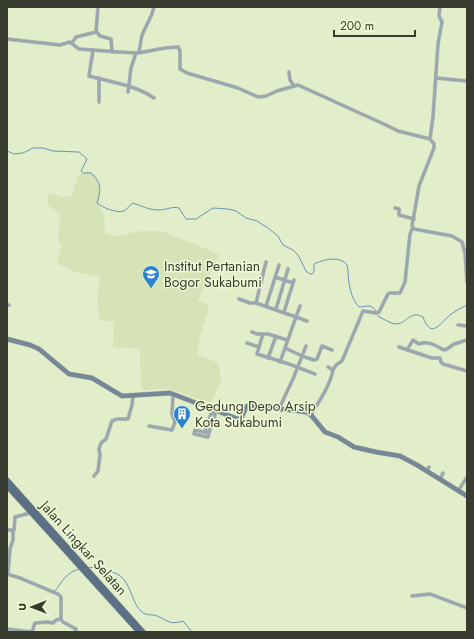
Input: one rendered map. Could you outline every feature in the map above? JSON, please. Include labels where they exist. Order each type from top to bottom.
[{"type":"main road","name":"Jalan Lingkar Selatan","points":[[7,480],[32,512],[138,632]]},
{"type":"main road","name":"Jalan Lingkar Selatan","points":[[7,486],[143,632]]},
{"type":"street","points":[[98,7],[96,31],[100,36],[110,38],[112,40],[112,52]]},
{"type":"street","points":[[128,92],[131,68],[142,35],[154,7]]},
{"type":"street","points":[[430,139],[434,117],[438,44],[442,22],[439,16],[440,7]]},
{"type":"street","points":[[7,39],[57,44],[72,42],[76,37],[94,33],[96,31]]},
{"type":"street","points":[[72,42],[78,49],[112,52],[137,53],[159,48],[178,47],[180,51],[180,69],[183,71],[216,83],[238,88],[258,97],[266,96],[298,85],[398,131],[430,139],[434,144],[434,148],[419,186],[413,227],[410,234],[405,282],[403,288],[400,293],[388,294],[379,312],[363,311],[342,361],[336,365],[333,370],[324,394],[311,415]]},
{"type":"street","points":[[93,50],[88,75],[129,86],[154,98]]},
{"type":"street","points":[[289,72],[290,80],[294,86]]},
{"type":"street","points":[[99,78],[99,102]]},
{"type":"street","points":[[436,78],[467,81]]},
{"type":"street","points":[[395,208],[398,209],[399,215],[414,219]]},
{"type":"street","points":[[413,227],[414,229],[452,236],[462,242],[465,253],[467,282]]},
{"type":"street","points":[[256,302],[266,262]]},
{"type":"street","points":[[266,306],[279,265]]},
{"type":"street","points":[[276,309],[288,269]]},
{"type":"street","points":[[275,277],[284,281],[294,281],[284,312]]},
{"type":"street","points":[[239,298],[250,303],[256,302],[307,321]]},
{"type":"street","points":[[280,362],[300,306]]},
{"type":"street","points":[[458,325],[467,326]]},
{"type":"street","points":[[252,332],[276,336],[287,340]]},
{"type":"street","points":[[263,334],[257,354],[315,374]]},
{"type":"street","points":[[268,358],[276,336]]},
{"type":"street","points":[[7,340],[30,345],[39,349],[72,375],[92,378],[121,395],[133,396],[163,393],[173,394],[239,419],[247,406],[306,412],[311,415],[325,432],[338,437],[350,445],[376,452],[396,454],[428,469],[440,479],[467,496]]},
{"type":"street","points":[[407,350],[412,340],[419,344],[422,342],[430,343],[444,350],[454,344],[467,340]]},
{"type":"street","points":[[246,343],[259,347]]},
{"type":"street","points":[[279,409],[306,346]]},
{"type":"street","points":[[285,348],[302,356],[316,360],[322,346],[332,350]]},
{"type":"street","points":[[399,348],[432,358],[440,358],[443,364],[467,371]]},
{"type":"street","points":[[328,366],[333,370]]},
{"type":"street","points":[[149,426],[172,430],[175,422],[172,414],[173,394]]},
{"type":"street","points":[[94,476],[98,471],[101,443],[106,439],[112,421],[117,419],[128,420],[133,396]]},
{"type":"street","points":[[207,432],[211,414],[214,410]]},
{"type":"street","points":[[440,479],[443,473]]},
{"type":"street","points":[[458,491],[467,477]]},
{"type":"street","points":[[32,512],[15,517],[8,574],[55,593],[61,597],[61,619],[63,622],[76,629],[75,632]]},
{"type":"street","points":[[7,530],[13,530]]},
{"type":"street","points":[[412,596],[430,594],[467,608]]},
{"type":"street","points":[[7,629],[32,632],[35,623],[54,623],[56,620],[61,619]]},
{"type":"shaded area","name":"Institut Pertanian Bogor Sukabumi","points":[[87,171],[96,175],[101,191],[99,205],[104,217],[105,234],[116,236],[141,231],[161,231],[219,254],[198,301],[207,304],[209,309],[200,336],[197,355],[219,363],[221,381],[211,403],[170,389],[141,390],[140,349],[113,347],[114,322],[100,320],[97,302],[100,277],[72,271],[68,267],[57,264],[61,246],[58,240],[60,215],[47,204],[49,193],[63,197],[72,196],[78,175]]},
{"type":"waterway","points":[[7,151],[14,154],[23,153],[33,148],[43,148],[53,151],[79,152],[87,159],[81,171],[83,173],[91,173],[99,183],[100,190],[97,203],[114,211],[124,211],[133,203],[155,210],[179,208],[186,219],[196,219],[213,208],[236,211],[246,218],[257,221],[278,236],[283,245],[293,250],[298,255],[306,271],[310,274],[314,272],[314,264],[317,262],[331,259],[344,262],[348,268],[348,278],[352,296],[356,303],[359,307],[370,306],[376,311]]},
{"type":"waterway","points":[[377,314],[379,317],[395,324],[403,322],[412,316],[419,315],[423,317],[426,324],[432,329],[439,326],[454,312],[467,305]]},
{"type":"waterway","points":[[89,568],[93,567],[119,575],[127,584],[136,605],[142,612],[157,616],[169,622],[183,621],[192,632]]},
{"type":"waterway","points":[[55,591],[68,574],[80,569]]},
{"type":"place","name":"Institut Pertanian Bogor Sukabumi","points":[[151,289]]},
{"type":"place","name":"Gedung Depo Arsip Kota Sukabumi","points":[[182,429]]}]
